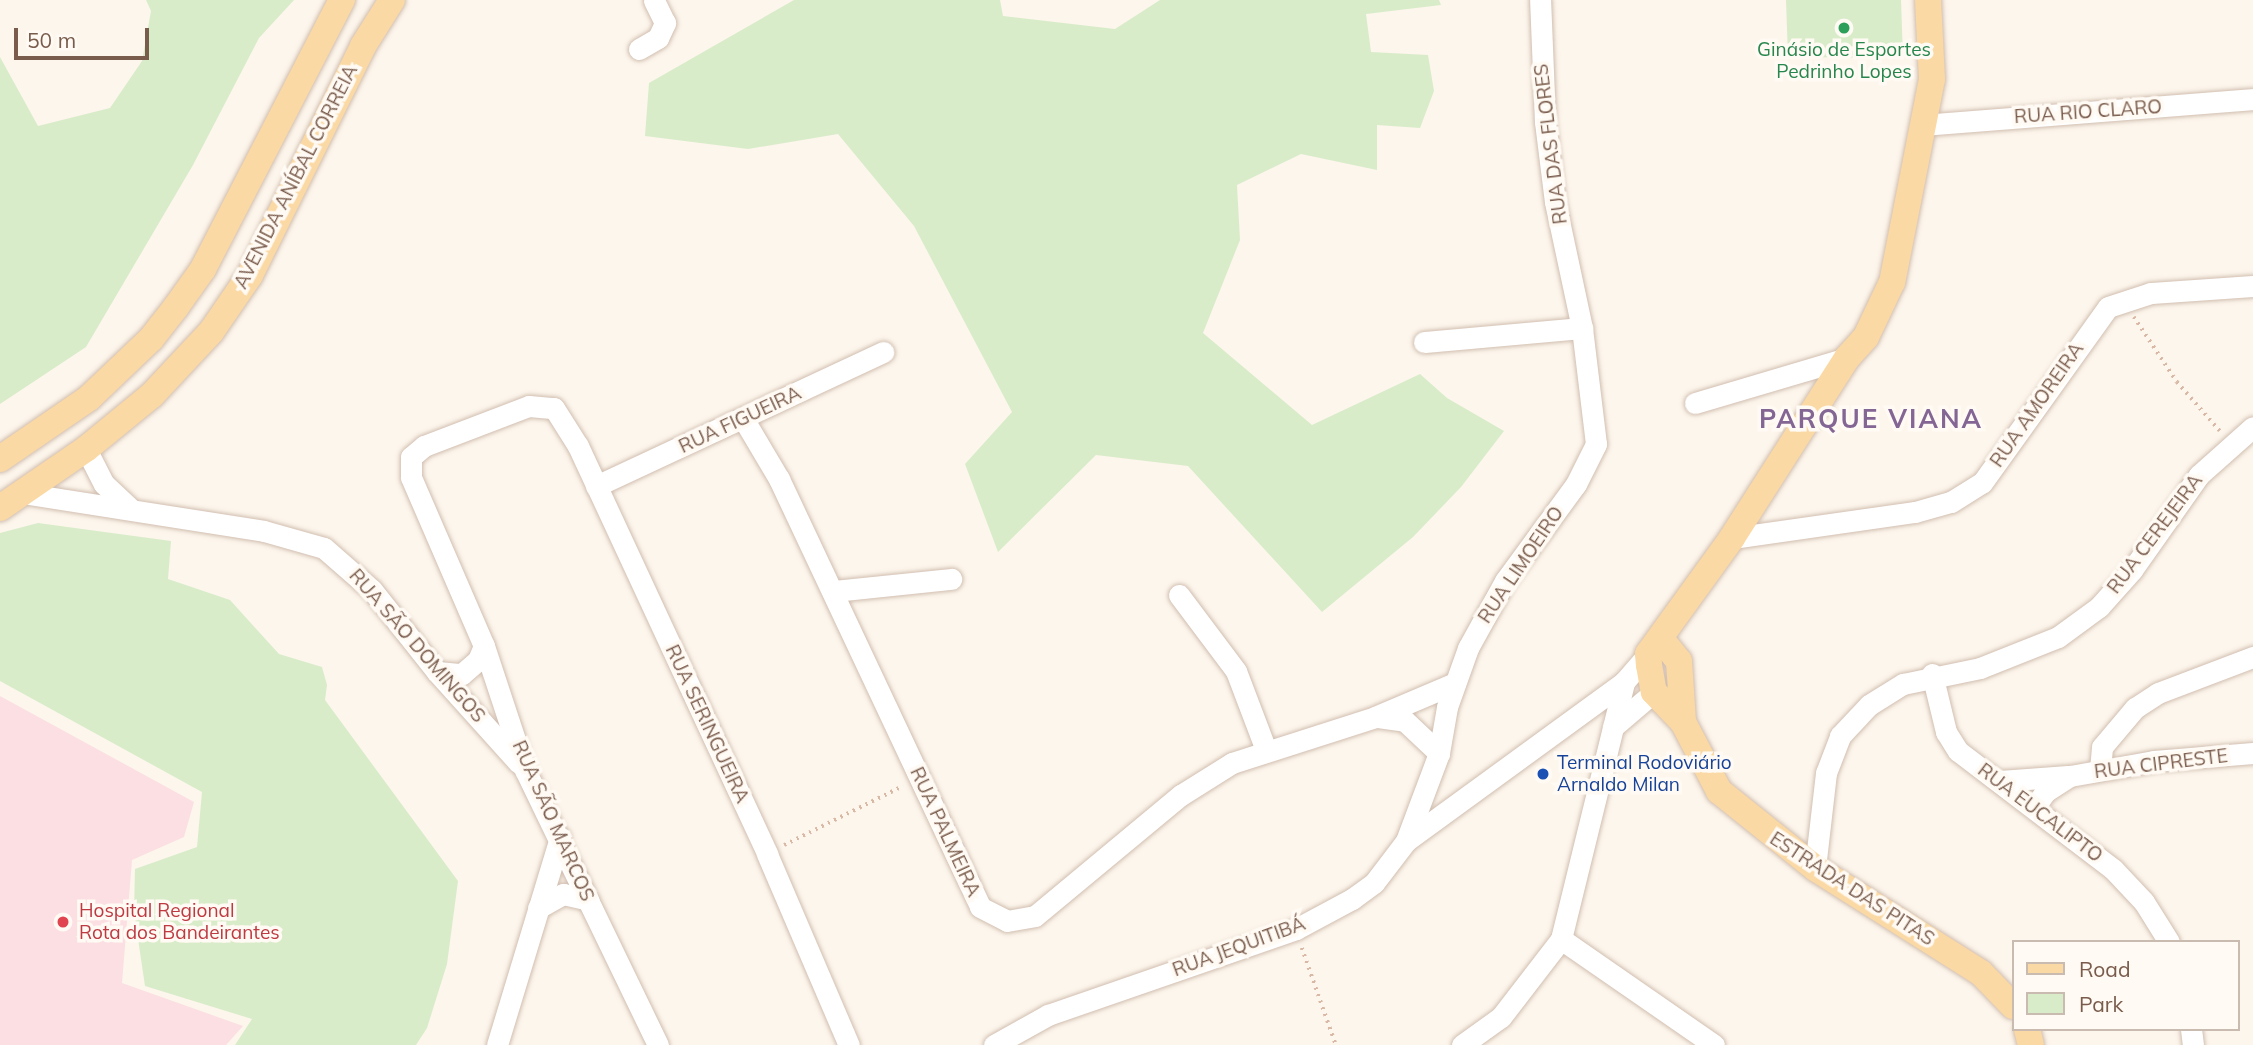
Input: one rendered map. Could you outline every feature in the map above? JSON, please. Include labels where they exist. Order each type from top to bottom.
[{"type":"main road","points":[[0,459],[89,398],[151,339],[176,307],[203,270],[342,0]]},
{"type":"main road","name":"AVENIDA ANÍBAL CORREIA","points":[[0,508],[86,449],[181,368],[250,275],[363,46],[392,0]]},
{"type":"main road","points":[[1654,692],[1654,647],[1732,538],[1847,358],[1866,337],[1892,282],[1932,79],[1928,0]]},
{"type":"main road","name":"ESTRADA DAS PITAS","points":[[1680,611],[1679,661],[1683,722]]},
{"type":"main road","points":[[1654,647],[1679,661],[1654,692]]},
{"type":"main road","name":"ESTRADA DAS PITAS","points":[[1654,692],[1683,722],[1719,792],[1815,868],[1981,972],[2011,1004]]},
{"type":"street","points":[[639,49],[658,38],[665,23],[654,0]]},
{"type":"street","name":"RUA DAS FLORES","points":[[1540,0],[1553,189],[1582,328]]},
{"type":"street","name":"RUA RIO CLARO","points":[[1923,125],[2253,99]]},
{"type":"street","name":"RUA AMOREIRA","points":[[1732,538],[1915,512],[1951,502],[1982,483],[2108,307],[2125,299],[2151,293],[2253,286]]},
{"type":"street","points":[[1424,342],[1582,328]]},
{"type":"street","name":"RUA LIMOEIRO","points":[[1406,841],[1439,753],[1455,683],[1486,613],[1576,484],[1596,444],[1582,328]]},
{"type":"street","name":"RUA FIGUEIRA","points":[[596,486],[744,420],[883,352]]},
{"type":"street","points":[[1695,402],[1847,358]]},
{"type":"street","name":"RUA SÃO MARCOS","points":[[554,408],[529,406],[424,446],[411,457],[411,477],[484,646],[525,770],[560,837],[657,1045]]},
{"type":"street","name":"RUA SERINGUEIRA","points":[[554,408],[596,486],[767,854],[849,1045]]},
{"type":"street","name":"RUA PALMEIRA","points":[[744,420],[779,478],[834,591],[918,779],[980,907],[1007,922],[1035,916],[1181,794],[1232,764],[1266,750],[1376,717],[1455,683]]},
{"type":"street","name":"RUA CEREJEIRA","points":[[1815,868],[1819,807],[1840,736],[1869,705],[1903,684],[1932,674],[1980,668],[2058,637],[2099,607],[2132,570],[2199,475],[2253,427]]},
{"type":"street","points":[[86,449],[104,484],[131,509]]},
{"type":"street","name":"RUA SÃO DOMINGOS","points":[[22,493],[304,539],[324,548],[372,590],[437,672],[525,770]]},
{"type":"street","points":[[834,591],[951,579]]},
{"type":"street","points":[[1179,595],[1236,671],[1266,750]]},
{"type":"street","points":[[437,672],[452,676],[469,670],[484,646]]},
{"type":"street","points":[[2100,770],[2102,747],[2135,708],[2158,693],[2243,661],[2253,646]]},
{"type":"street","points":[[1462,1045],[1502,1017],[1561,939],[1624,682],[1654,647]]},
{"type":"street","name":"RUA EUCALIPTO","points":[[1932,674],[1946,732],[1958,751],[2035,806],[2113,869],[2144,902],[2168,940]]},
{"type":"street","name":"RUA JEQUITIBÁ","points":[[994,1045],[1048,1015],[1296,929],[1374,883],[1406,841],[1624,682]]},
{"type":"street","points":[[1613,727],[1654,692]]},
{"type":"street","points":[[1376,717],[1405,721],[1439,753]]},
{"type":"street","name":"RUA CIPRESTE","points":[[2000,781],[2070,776],[2100,770],[2253,753]]},
{"type":"street","name":"RUA CIPRESTE","points":[[2035,806],[2045,792],[2070,776]]},
{"type":"street","points":[[496,1045],[560,837]]},
{"type":"street","points":[[538,908],[563,894],[588,900]]},
{"type":"street","points":[[1561,939],[1688,1038],[1714,1045]]},
{"type":"path","points":[[2125,299],[2145,338],[2177,382],[2232,444]]},
{"type":"path","points":[[767,854],[918,779]]},
{"type":"path","points":[[1296,929],[1336,1045]]},
{"type":"shaded area","name":"Hospital Regional Rota dos Bandeirantes","points":[[0,696],[194,802],[184,837],[132,860],[122,983],[243,1026],[226,1045],[0,1045]]},
{"type":"green space","points":[[146,0],[294,0],[259,38],[193,165],[86,347],[0,404],[0,57],[38,126],[110,108],[142,61],[151,11]]},
{"type":"green space","points":[[794,0],[1000,0],[1003,16],[1115,29],[1160,0],[1439,0],[1441,5],[1366,14],[1371,52],[1428,55],[1434,91],[1420,128],[1377,125],[1377,170],[1301,154],[1237,185],[1240,240],[1203,333],[1312,425],[1420,374],[1447,398],[1504,431],[1461,487],[1413,537],[1322,612],[1188,466],[1096,455],[998,552],[965,464],[1012,412],[914,226],[838,134],[748,149],[645,136],[649,83]]},
{"type":"green space","name":"Ginásio de Esportes Pedrinho Lopes","points":[[1786,0],[1901,0],[1903,58],[1788,57]]},
{"type":"green space","points":[[38,523],[171,541],[168,579],[230,600],[279,654],[322,667],[327,685],[325,700],[458,881],[447,964],[427,1028],[416,1045],[235,1045],[252,1019],[145,986],[134,912],[135,869],[197,847],[202,792],[0,681],[0,533]]},
{"type":"place","name":"Ginásio de Esportes Pedrinho Lopes","points":[[1844,28]]},
{"type":"place","name":"Terminal Rodoviário Arnaldo Milan","points":[[1543,774]]},
{"type":"place","name":"Hospital Regional Rota dos Bandeirantes","points":[[63,922]]},
{"type":"district","name":"PARQUE VIANA","points":[[1871,419]]}]
